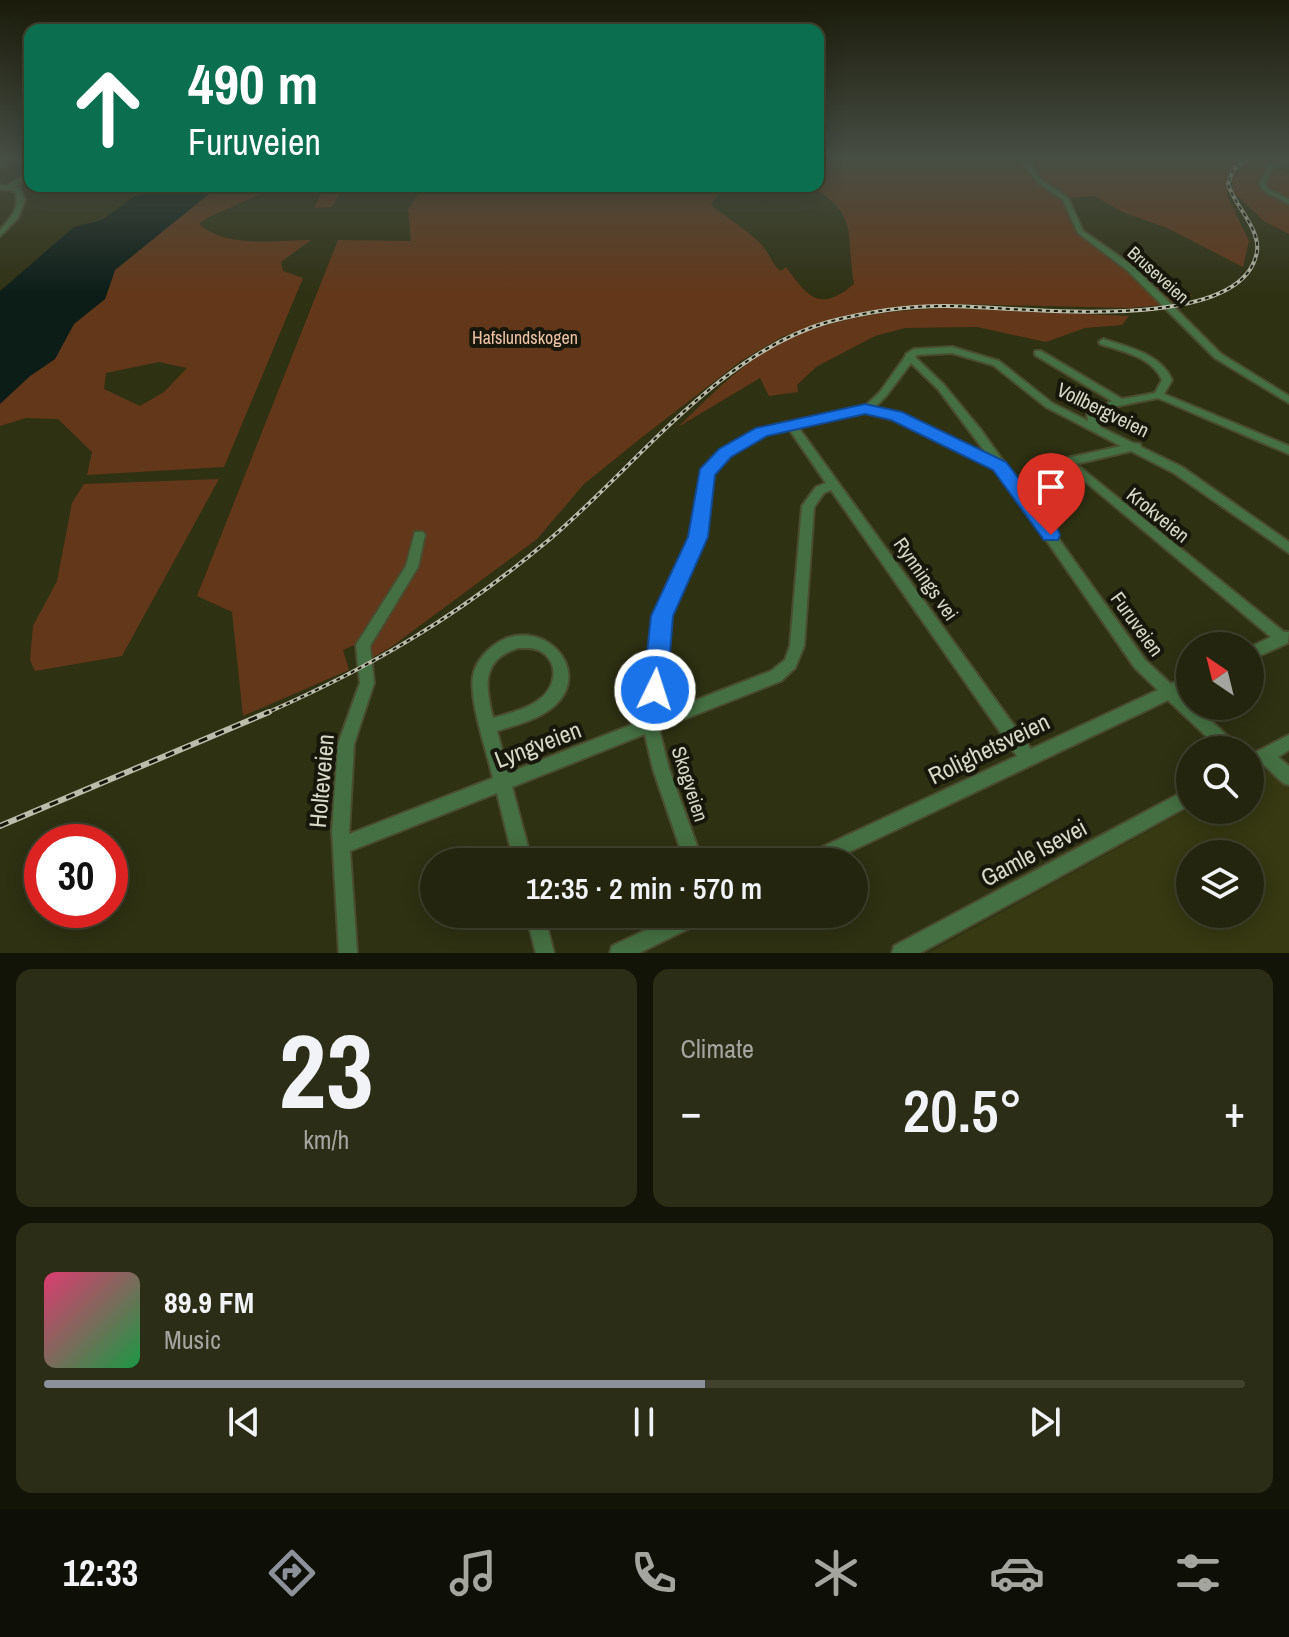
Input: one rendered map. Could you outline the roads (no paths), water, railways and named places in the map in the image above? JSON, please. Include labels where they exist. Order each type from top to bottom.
[{"type":"street","points":[[0,234],[16,217],[20,204]]},
{"type":"street","name":"Bruseveien","points":[[1068,204],[1080,232],[1130,268],[1226,362],[1289,400]]},
{"type":"street","points":[[1103,342],[1163,369],[1167,380],[1159,395]]},
{"type":"street","name":"Vollbergveien","points":[[909,356],[919,351],[939,349],[987,359],[1049,405],[1136,446],[1187,476],[1289,548]]},
{"type":"street","points":[[1038,353],[1119,401]]},
{"type":"street","points":[[867,409],[883,394],[909,356]]},
{"type":"street","name":"Furuveien","points":[[909,356],[955,403],[1140,664],[1218,736]]},
{"type":"street","points":[[1095,427],[1092,415],[1109,403],[1159,395],[1289,450]]},
{"type":"street","name":"Skogveien","points":[[689,848],[661,769],[651,726],[662,616],[698,537],[706,474],[717,460],[742,441],[790,424],[867,409],[913,423],[999,466]]},
{"type":"street","name":"Rynnings vei","points":[[790,424],[1028,758]]},
{"type":"street","name":"Krokveien","points":[[1136,446],[1067,462],[1286,637]]},
{"type":"street","name":"Lyngveien","points":[[340,846],[771,680],[790,664],[797,646],[808,506],[820,490],[833,485]]},
{"type":"street","name":"Holteveien","points":[[348,953],[340,846],[346,744],[367,683],[363,645],[412,567],[419,535]]},
{"type":"street","points":[[1264,647],[1286,637]]},
{"type":"street","points":[[489,726],[537,710],[556,694],[561,684],[561,667],[549,648],[534,642],[503,646],[485,660],[478,687],[520,848]]},
{"type":"street","name":"Rolighetsveien","points":[[838,848],[1176,688]]},
{"type":"street","points":[[1289,742],[1265,755],[1289,777]]},
{"type":"street","name":"Gamle Isevei","points":[[901,953],[1176,804]]},
{"type":"street","points":[[539,928],[545,953]]},
{"type":"street","points":[[619,953],[671,928]]},
{"type":"water","points":[[123,204],[196,204],[115,270],[105,299],[74,324],[55,359],[30,376],[0,404],[0,291],[74,227],[102,220]]},
{"type":"railway","points":[[264,714],[379,658],[482,592],[550,539],[714,385],[750,359],[788,338],[828,322],[900,308],[944,306],[1119,311],[1169,307],[1211,297],[1242,279],[1257,251],[1255,234],[1239,204]]},
{"type":"railway","points":[[0,826],[269,712]]},
{"type":"park label","name":"Hafslundskogen","points":[[525,338]]}]
